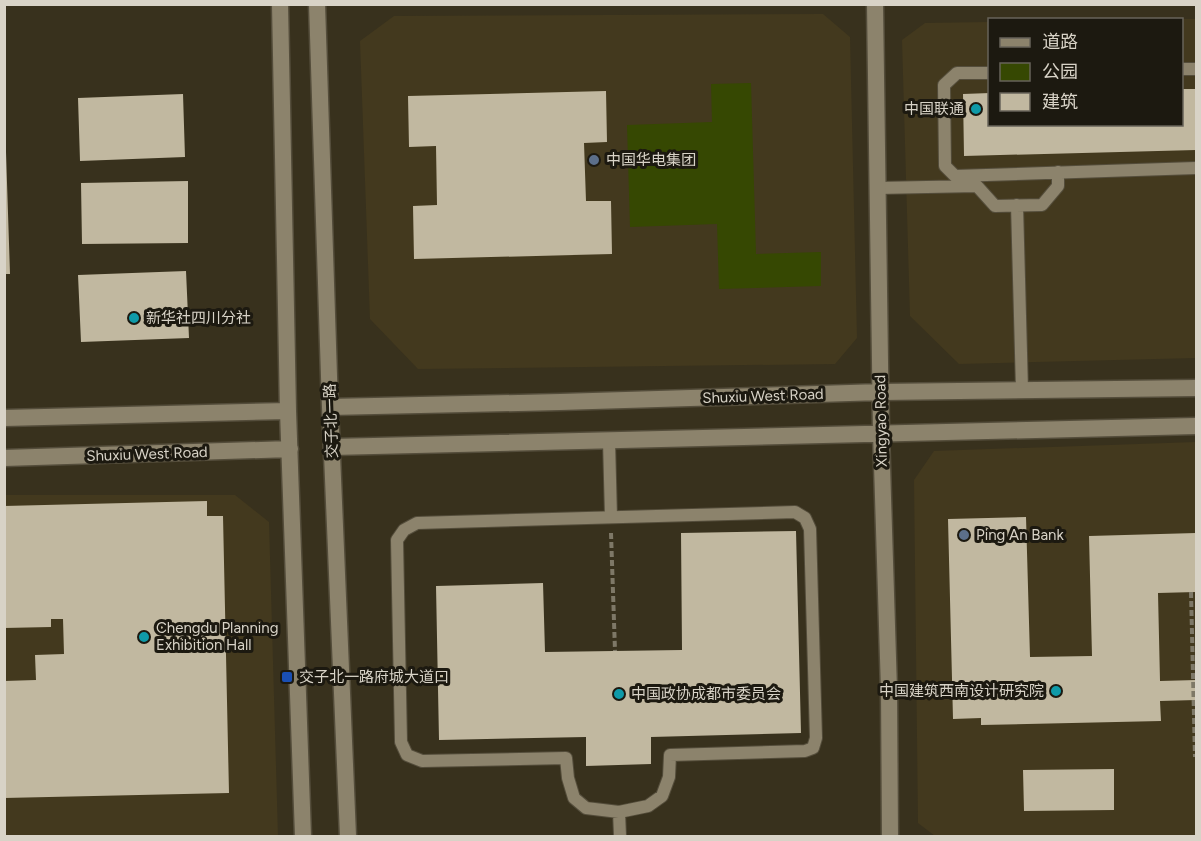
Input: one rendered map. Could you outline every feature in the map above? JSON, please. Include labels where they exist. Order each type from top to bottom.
[{"type":"street","points":[[280,4],[288,411],[303,837]]},
{"type":"street","name":"交子北一路","points":[[316,4],[348,837]]},
{"type":"street","name":"Xingyao Road","points":[[875,4],[890,837]]},
{"type":"street","name":"Shuxiu West Road","points":[[330,407],[881,392],[1197,388]]},
{"type":"street","points":[[4,418],[288,411]]},
{"type":"street","points":[[332,447],[1197,426]]},
{"type":"street","name":"Shuxiu West Road","points":[[4,458],[290,449]]},
{"type":"lane","points":[[988,73],[957,73],[944,85],[945,166],[956,181],[977,186],[994,206],[1042,205],[1058,186],[1058,172]]},
{"type":"lane","points":[[877,188],[1058,172],[1197,168]]},
{"type":"lane","points":[[1017,205],[1022,390]]},
{"type":"lane","points":[[609,441],[610,517]]},
{"type":"lane","points":[[795,512],[805,518],[810,529],[816,738],[813,748],[805,751],[670,755],[669,777],[662,796],[648,806],[620,812],[586,808],[574,798],[568,778],[566,758],[422,761],[407,755],[401,742],[397,540],[404,530],[417,523],[610,517],[795,512]]},
{"type":"lane","points":[[620,812],[620,837]]},
{"type":"path","points":[[610,517],[615,651]]},
{"type":"path","points":[[1191,592],[1195,757]]},
{"type":"shaded area","points":[[823,14],[850,37],[857,338],[835,364],[418,369],[370,319],[360,41],[394,16]]},
{"type":"shaded area","points":[[1183,19],[1196,20],[1196,358],[959,364],[910,316],[902,40],[925,23],[988,22],[988,126],[1183,126]]},
{"type":"shaded area","name":"中国建筑西南设计研究院","points":[[1196,442],[1196,836],[935,836],[918,823],[914,480],[934,451]]},
{"type":"shaded area","name":"Chengdu Planning Exhibition Hall","points":[[4,495],[235,495],[269,522],[278,836],[5,836]]},
{"type":"green space","points":[[751,83],[756,254],[821,252],[821,286],[719,289],[717,224],[630,227],[627,125],[712,122],[711,84]]},
{"type":"building","name":"中国联通","points":[[1183,89],[1196,89],[1196,150],[964,156],[963,94],[988,93],[988,126],[1183,126]]},
{"type":"building","points":[[606,91],[607,142],[584,143],[586,201],[611,201],[612,254],[414,259],[413,206],[437,205],[436,146],[409,147],[408,96]]},
{"type":"building","points":[[183,94],[185,157],[80,161],[78,98]]},
{"type":"building","points":[[4,152],[6,152],[10,274],[4,274]]},
{"type":"building","points":[[188,181],[188,243],[82,244],[81,183]]},
{"type":"building","name":"新华社四川分社","points":[[186,271],[189,338],[81,342],[78,275]]},
{"type":"building","name":"Chengdu Planning Exhibition Hall","points":[[207,501],[207,516],[223,516],[229,793],[4,798],[4,681],[36,680],[35,655],[64,654],[63,619],[51,619],[51,627],[4,628],[4,506]]},
{"type":"building","points":[[1026,517],[1030,657],[1092,656],[1089,536],[1196,533],[1196,592],[1158,593],[1160,681],[1196,680],[1196,700],[1160,701],[1161,721],[981,725],[981,718],[953,719],[948,519]]},
{"type":"building","name":"中国政协成都市委员会","points":[[796,531],[801,733],[651,737],[651,764],[586,766],[586,737],[439,740],[436,586],[543,583],[545,652],[682,650],[681,533]]},
{"type":"building","points":[[1114,769],[1114,810],[1024,811],[1023,770]]},
{"type":"place","name":"中国联通","points":[[976,109]]},
{"type":"place","name":"中国华电集团","points":[[594,160]]},
{"type":"place","name":"新华社四川分社","points":[[134,318]]},
{"type":"place","name":"Ping An Bank","points":[[964,535]]},
{"type":"place","name":"Chengdu Planning Exhibition Hall","points":[[144,637]]},
{"type":"place","name":"交子北一路府城大道口","points":[[287,677]]},
{"type":"place","name":"中国建筑西南设计研究院","points":[[1056,691]]},
{"type":"place","name":"中国政协成都市委员会","points":[[619,694]]}]
